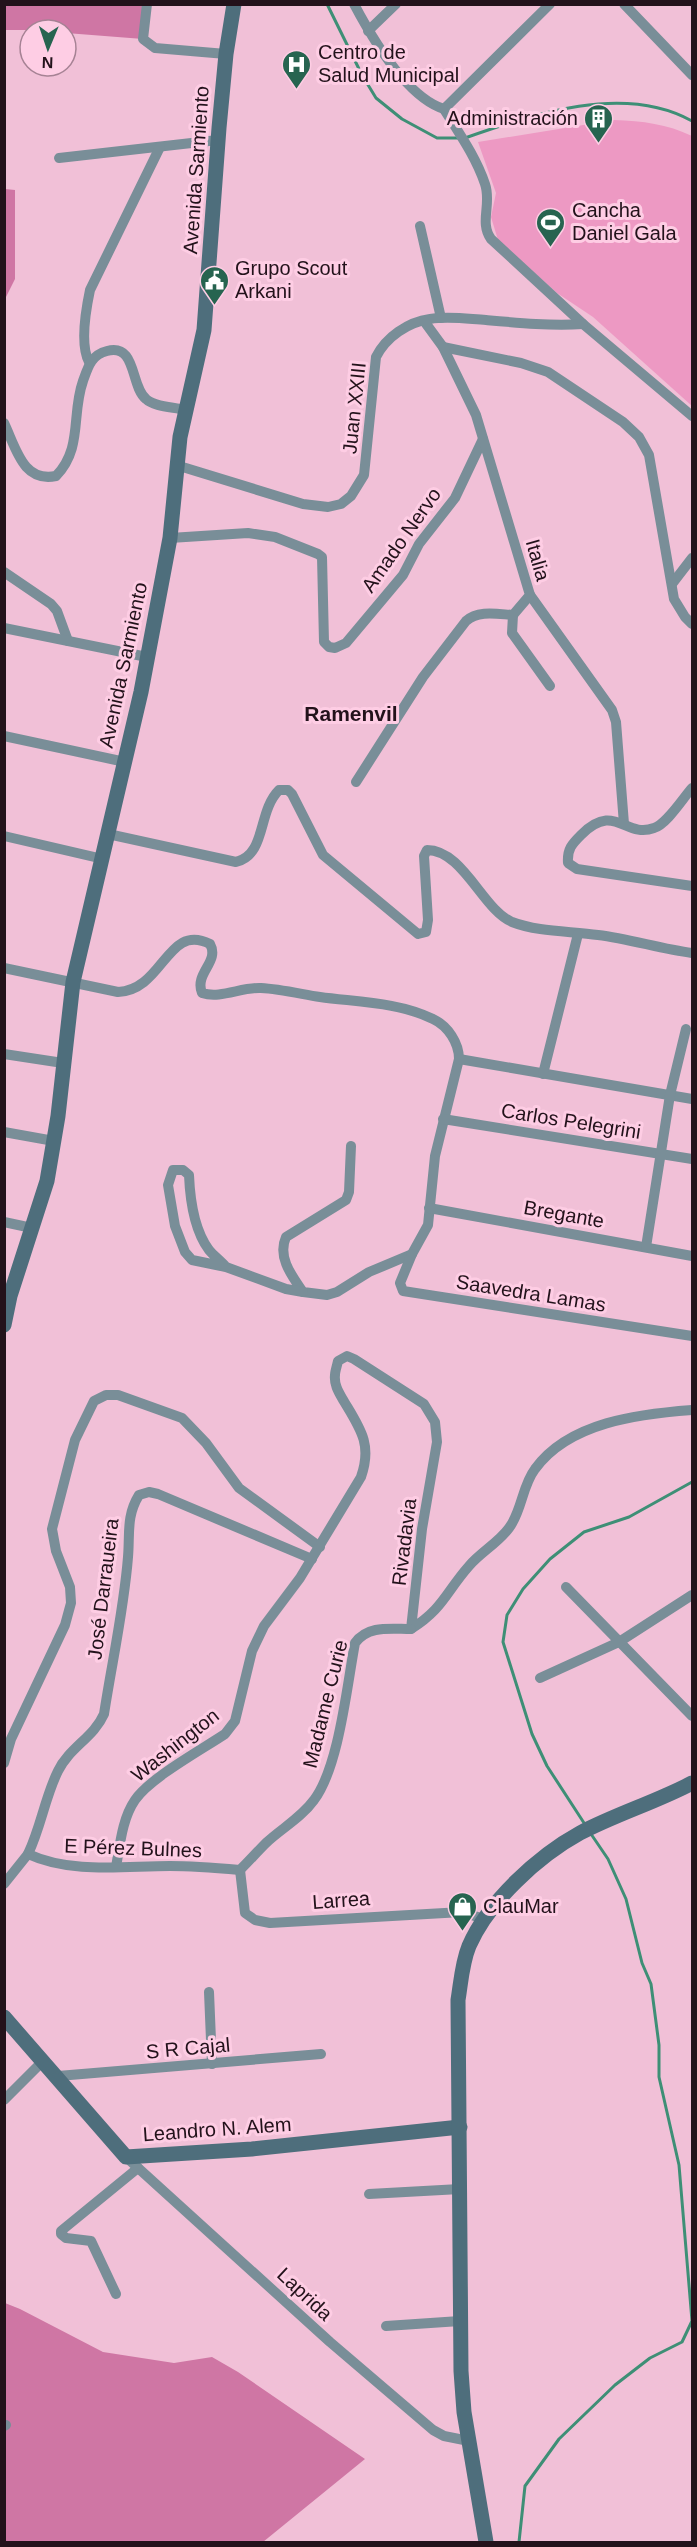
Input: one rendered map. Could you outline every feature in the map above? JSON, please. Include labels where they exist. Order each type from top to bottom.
[{"type":"street","points":[[147,4],[142,39],[155,48],[226,54]]},
{"type":"street","name":"Avenida Sarmiento","points":[[4,1325],[10,1278],[32,1228],[47,1181],[73,982],[125,762],[170,538],[176,465],[185,410],[204,330],[218,140],[226,54],[234,4]]},
{"type":"street","points":[[354,4],[368,32],[387,60],[417,93],[431,105],[446,113],[471,153],[486,186],[485,230],[518,266],[693,416]]},
{"type":"street","points":[[368,32],[396,4]]},
{"type":"street","points":[[446,113],[550,4]]},
{"type":"street","points":[[624,4],[692,75]]},
{"type":"street","points":[[59,158],[218,140]]},
{"type":"street","points":[[4,423],[28,470],[38,477],[56,476],[66,466],[72,453],[81,387],[89,362],[86,355],[86,310],[90,290],[160,147]]},
{"type":"street","points":[[420,226],[441,318]]},
{"type":"street","name":"Juan XXIII","points":[[176,465],[303,504],[328,507],[341,504],[355,491],[364,475],[376,357],[382,345],[393,336],[410,325],[441,318],[556,325],[583,324]]},
{"type":"street","name":"Italia","points":[[424,321],[443,347],[476,415],[530,596],[513,615]]},
{"type":"street","points":[[443,347],[521,363],[548,372],[623,422],[639,437],[649,455],[674,599],[693,624]]},
{"type":"street","points":[[89,362],[108,351],[119,350],[129,358],[142,395],[148,401],[185,410]]},
{"type":"street","name":"Amado Nervo","points":[[170,538],[248,534],[275,537],[318,554],[322,557],[324,571],[324,642],[329,647],[335,648],[346,643],[403,575],[419,544],[454,498],[483,439]]},
{"type":"street","points":[[672,584],[693,558]]},
{"type":"street","points":[[4,572],[51,604],[57,611],[68,641]]},
{"type":"street","points":[[530,596],[612,710],[616,722],[624,824]]},
{"type":"street","points":[[356,782],[423,676],[470,617],[484,613],[513,615],[512,633],[550,686]]},
{"type":"street","points":[[4,628],[147,657]]},
{"type":"street","points":[[4,736],[125,762]]},
{"type":"street","points":[[693,788],[660,826],[651,830],[640,830],[612,820],[600,820],[592,823],[571,845],[567,853],[568,863],[577,869],[693,886]]},
{"type":"street","points":[[108,834],[236,862],[251,855],[256,847],[267,805],[273,796],[279,790],[288,790],[323,855],[418,934],[426,932],[428,920],[424,856],[426,850],[434,850],[446,857],[475,883],[500,915],[513,922],[578,934],[598,935],[664,949],[693,952]]},
{"type":"street","points":[[4,836],[103,859]]},
{"type":"street","points":[[543,1074],[578,934]]},
{"type":"street","points":[[4,968],[118,992],[129,992],[138,989],[153,976],[180,942],[193,938],[210,944],[213,949],[212,959],[201,975],[202,993],[218,996],[238,990],[260,988],[380,1005],[414,1012],[435,1020],[446,1030],[459,1049],[459,1059],[435,1156],[428,1226],[412,1254],[369,1272],[337,1292],[327,1295],[286,1289],[226,1267],[192,1260],[185,1252],[178,1237],[168,1185],[173,1170],[183,1170],[189,1175],[194,1211],[200,1232],[208,1249],[226,1267]]},
{"type":"street","points":[[646,1247],[670,1095],[686,1029]]},
{"type":"street","points":[[4,1054],[63,1063]]},
{"type":"street","points":[[459,1059],[693,1099]]},
{"type":"street","name":"Carlos Pelegrini","points":[[443,1119],[693,1159]]},
{"type":"street","points":[[4,1132],[54,1141]]},
{"type":"street","points":[[303,1292],[288,1269],[283,1255],[284,1241],[286,1237],[346,1200],[349,1192],[351,1146]]},
{"type":"street","name":"Bregante","points":[[429,1208],[693,1256]]},
{"type":"street","points":[[4,1222],[32,1228]]},
{"type":"street","name":"Saavedra Lamas","points":[[412,1254],[400,1283],[403,1291],[693,1336]]},
{"type":"street","name":"Rivadavia","points":[[312,1559],[361,1477],[367,1461],[363,1435],[336,1387],[334,1376],[338,1361],[347,1356],[424,1404],[435,1422],[437,1442],[422,1529],[411,1629]]},
{"type":"street","points":[[4,1763],[11,1740],[65,1625],[72,1603],[70,1587],[56,1551],[52,1529],[75,1440],[94,1401],[106,1395],[118,1395],[182,1418],[206,1443],[239,1488],[320,1547]]},
{"type":"street","points":[[411,1629],[430,1617],[470,1565],[510,1527],[533,1472],[543,1459],[576,1436],[602,1424],[637,1415],[693,1410]]},
{"type":"street","name":"José Darraueira","points":[[28,1854],[39,1833],[57,1771],[65,1759],[99,1726],[104,1714],[128,1558],[131,1508],[139,1495],[149,1492],[158,1494],[312,1559]]},
{"type":"street","name":"Washington","points":[[116,1867],[123,1827],[134,1802],[146,1787],[225,1734],[235,1721],[252,1651],[264,1626],[312,1559]]},
{"type":"street","points":[[566,1587],[693,1716]]},
{"type":"street","points":[[540,1678],[620,1642],[693,1596]]},
{"type":"street","name":"Madame Curie","points":[[240,1870],[267,1842],[298,1818],[315,1799],[326,1777],[335,1747],[355,1643],[361,1635],[376,1629],[411,1629]]},
{"type":"street","points":[[486,2542],[464,2412],[460,2321],[458,2000],[463,1967],[470,1945],[484,1919],[535,1864],[579,1834],[693,1783]]},
{"type":"street","points":[[4,1884],[28,1854]]},
{"type":"street","name":"E Pérez Bulnes","points":[[28,1854],[47,1863],[240,1870]]},
{"type":"street","name":"Larrea","points":[[240,1870],[246,1913],[255,1920],[270,1923],[462,1912],[484,1919]]},
{"type":"street","points":[[209,1992],[212,2064]]},
{"type":"street","name":"Leandro N. Alem","points":[[4,2017],[58,2076],[126,2157],[252,2149],[460,2127]]},
{"type":"street","name":"S R Cajal","points":[[58,2076],[321,2054]]},
{"type":"street","points":[[4,2100],[43,2061]]},
{"type":"street","name":"Laprida","points":[[126,2157],[330,2342],[433,2430],[444,2436],[469,2441]]},
{"type":"street","points":[[116,2294],[90,2241],[66,2238],[61,2234],[138,2168]]},
{"type":"street","points":[[369,2194],[460,2189]]},
{"type":"street","points":[[386,2326],[460,2321]]},
{"type":"shaded area","points":[[4,5],[147,5],[143,39],[78,34],[78,18],[18,18],[18,30],[5,30]]},
{"type":"shaded area","points":[[614,120],[654,124],[692,136],[692,406],[593,317],[557,293],[498,240],[491,217],[496,193],[478,142]]},
{"type":"shaded area","points":[[5,189],[15,190],[15,279],[5,299]]},
{"type":"shaded area","points":[[5,2303],[103,2352],[174,2363],[212,2357],[238,2372],[365,2459],[263,2542],[5,2542]]},
{"type":"waterway","points":[[327,4],[376,98],[402,119],[437,138],[459,138]]},
{"type":"waterway","points":[[465,138],[549,112],[608,103],[638,104],[666,110],[692,121]]},
{"type":"waterway","points":[[586,1826],[547,1766],[532,1734],[503,1642],[507,1615],[523,1589],[550,1559],[584,1532],[629,1517],[692,1482]]},
{"type":"waterway","points":[[519,2542],[525,2486],[559,2439],[615,2385],[650,2358],[682,2342],[692,2321],[679,2165],[659,2077],[659,2045],[651,1984],[642,1963],[626,1899],[608,1859],[591,1834]]},
{"type":"place","name":"Centro de Salud Municipal","points":[[297,90]]},
{"type":"place","name":"Administración","points":[[599,144]]},
{"type":"place","name":"Cancha Daniel Gala","points":[[551,248]]},
{"type":"place","name":"Grupo Scout Arkani","points":[[214,306]]},
{"type":"place","name":"ClauMar","points":[[462,1932]]},
{"type":"district","name":"Ramenvil","points":[[351,713]]}]
